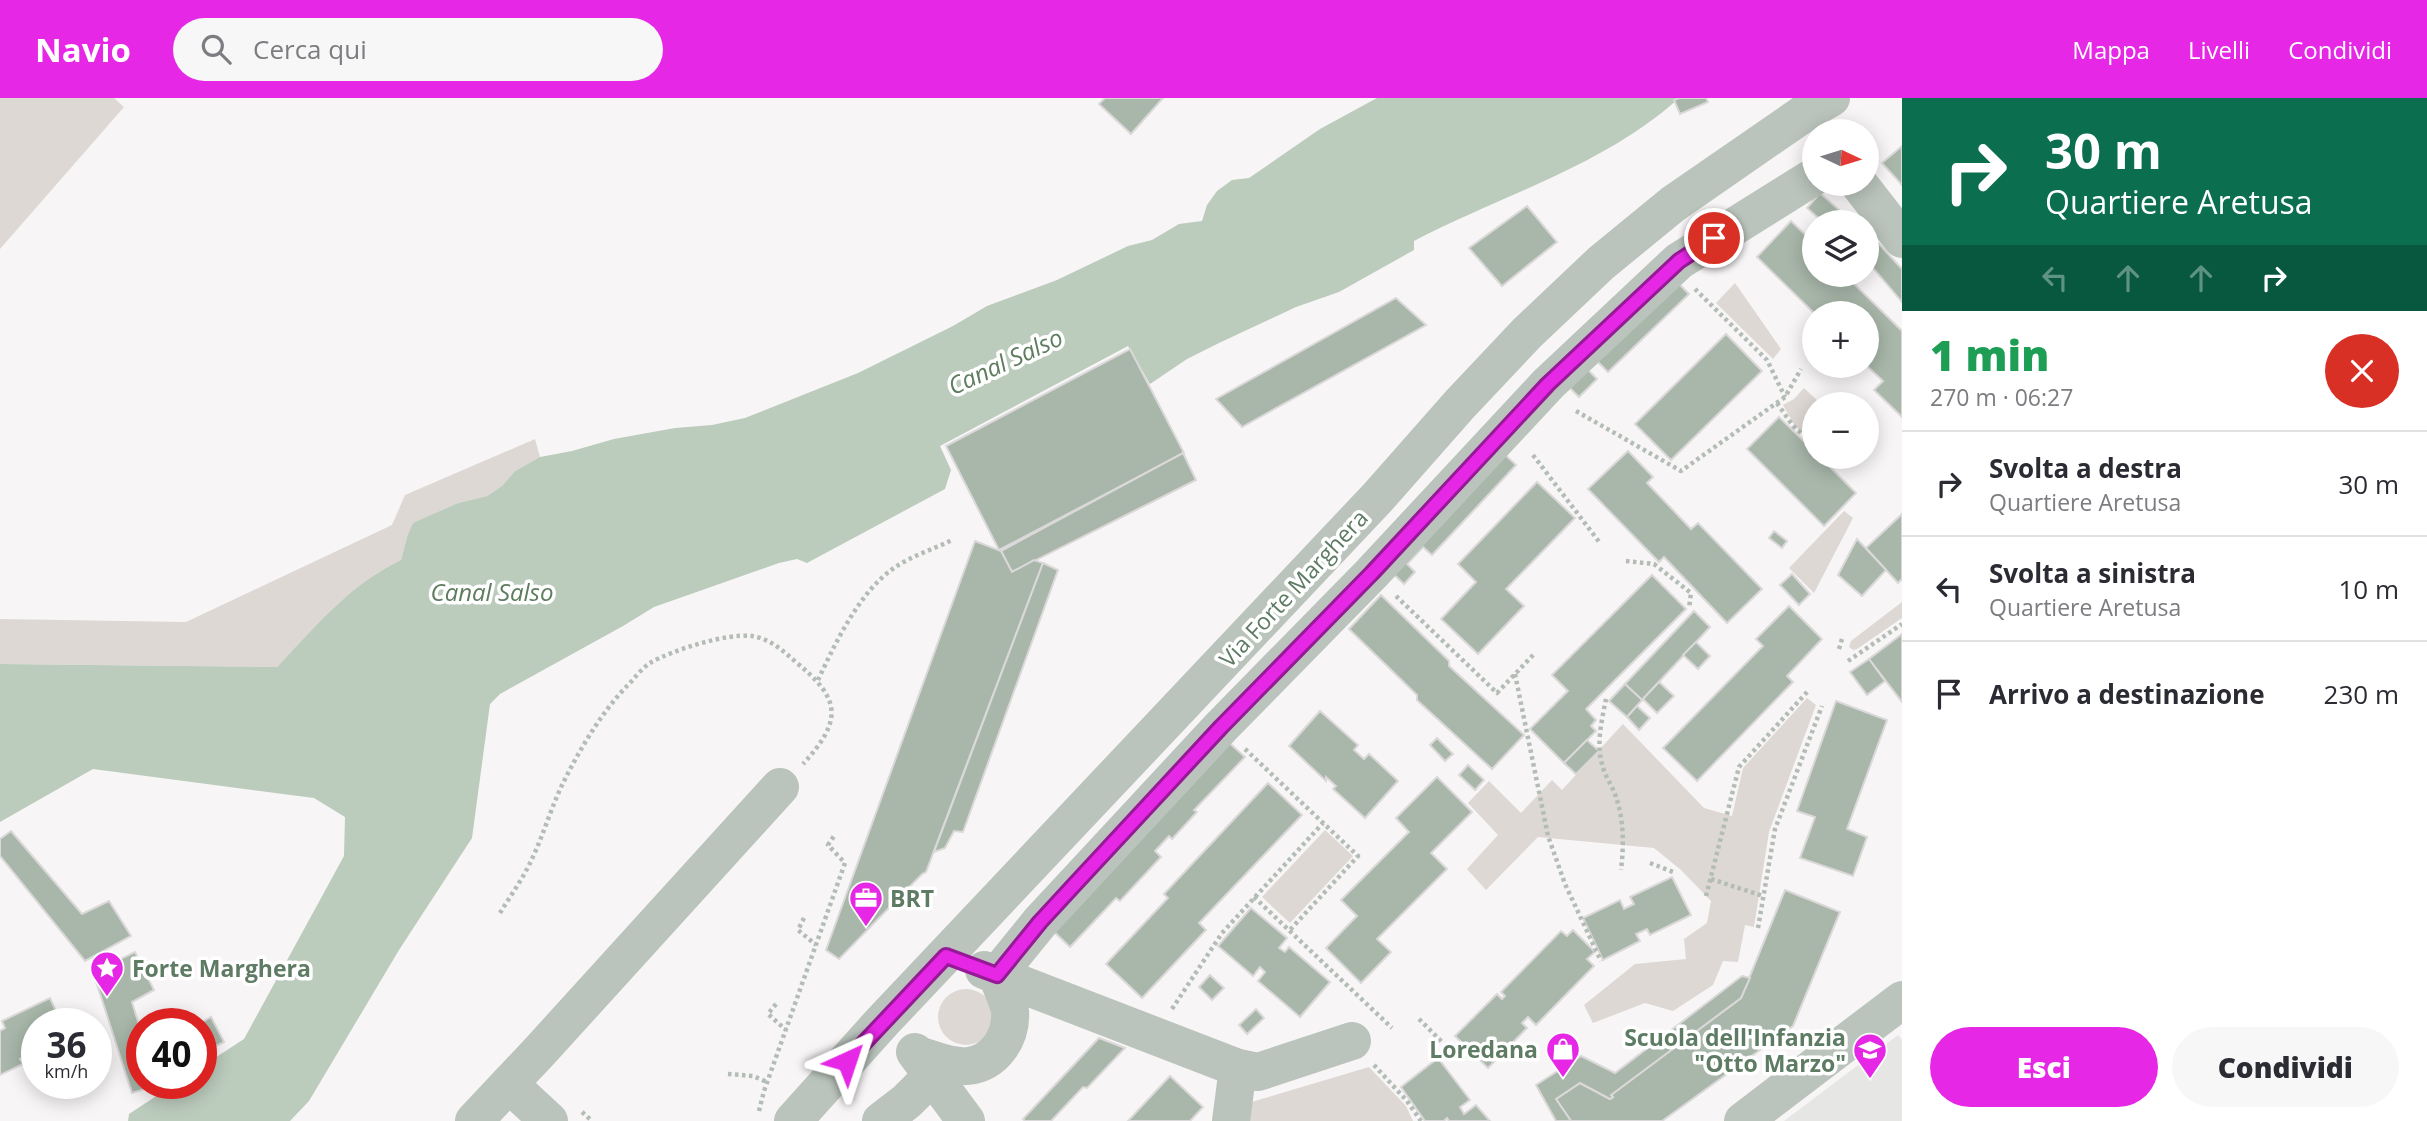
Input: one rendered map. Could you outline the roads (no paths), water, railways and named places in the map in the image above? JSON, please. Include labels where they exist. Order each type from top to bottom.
[{"type":"street","name":"Via Forte Marghera","points":[[775,1120],[882,1022],[946,956],[1378,498],[1460,404],[1527,333],[1601,263],[1673,204],[1819,114]]},
{"type":"street","points":[[997,975],[1040,922],[1221,727],[1372,573],[1548,384],[1676,263],[1802,184]]},
{"type":"street","points":[[1868,196],[1902,239]]},
{"type":"street","points":[[474,1121],[780,787]]},
{"type":"street","points":[[946,956],[1238,1068],[1258,1072],[1352,1041]]},
{"type":"street","points":[[926,1066],[968,1066],[984,1061],[997,1051],[1006,1039],[1010,1009],[997,975]]},
{"type":"street","points":[[1743,1121],[1902,1000]]},
{"type":"street","points":[[882,1022],[926,1066],[967,1121]]},
{"type":"street","points":[[881,1121],[907,1101],[926,1066]]},
{"type":"street","points":[[1231,1121],[1238,1068]]},
{"type":"street","points":[[509,1084],[565,1116]]},
{"type":"water","name":"Canal Salso","points":[[1377,98],[1679,98],[1650,122],[1585,161],[1414,241],[1414,250],[1339,292],[1296,307],[1219,343],[1187,359],[1150,384],[1128,346],[940,446],[951,470],[945,489],[807,563],[797,559],[779,563],[654,607],[500,694],[490,704],[472,838],[399,950],[309,1101],[290,1121],[128,1121],[129,1114],[152,1099],[217,1099],[217,1057],[244,1039],[344,856],[345,817],[314,798],[93,769],[0,822],[0,664],[277,667],[349,594],[365,581],[401,560],[413,523],[458,503],[487,496],[502,486],[515,471],[540,457],[614,439],[745,418],[858,373],[987,306],[1057,280],[1128,246],[1152,240],[1179,224],[1202,221],[1207,205],[1217,191],[1232,180],[1249,178],[1320,129]]},
{"type":"place","name":"BRT","points":[[866,928]]},
{"type":"place","name":"Forte Marghera","points":[[107,998]]},
{"type":"place","name":"Loredana","points":[[1563,1079]]},
{"type":"place","name":"Scuola dell'Infanzia \"Otto Marzo\"","points":[[1870,1080]]}]
